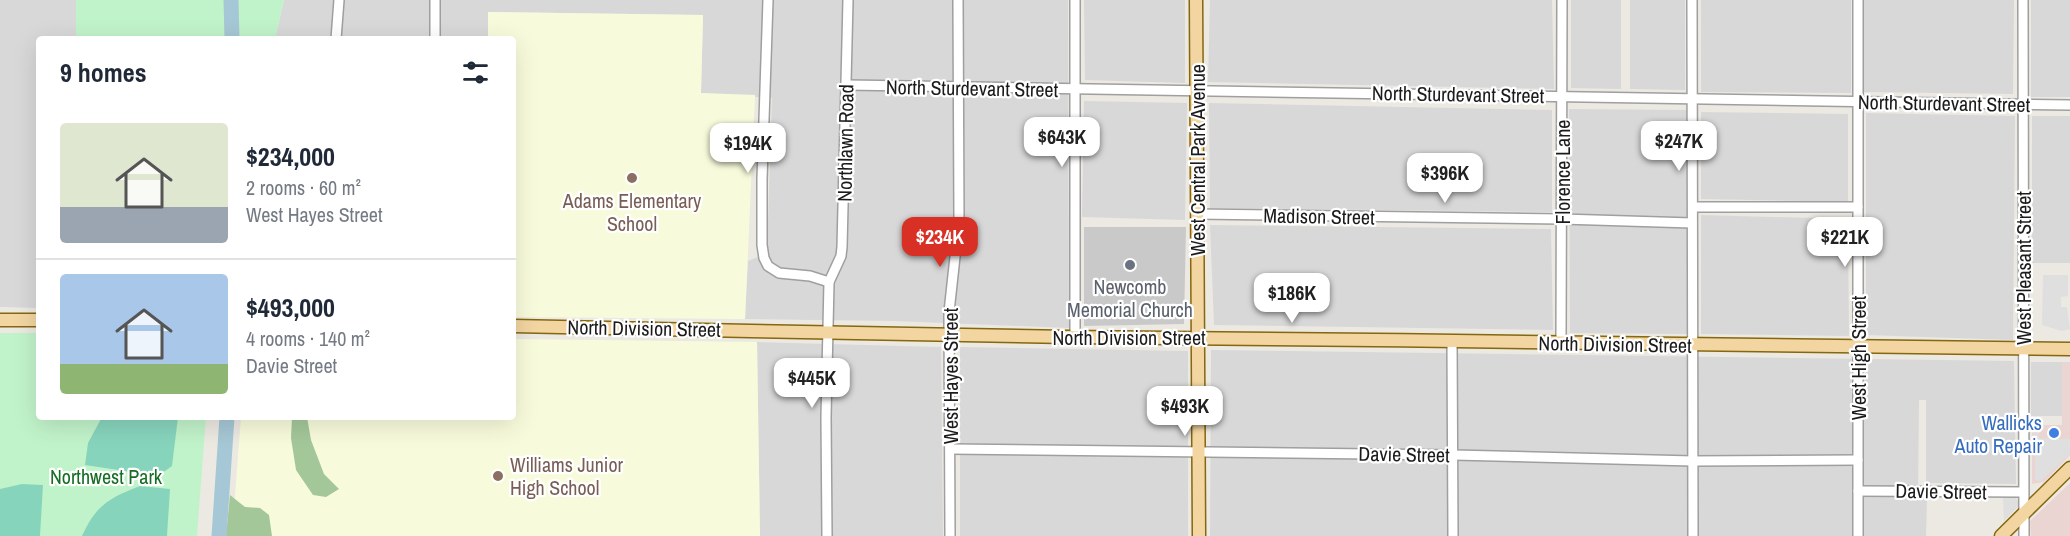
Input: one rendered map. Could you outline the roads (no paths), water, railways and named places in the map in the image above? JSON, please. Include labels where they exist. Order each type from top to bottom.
[{"type":"main road","name":"West Central Park Avenue","points":[[1196,0],[1199,536]]},
{"type":"main road","points":[[0,320],[36,320]]},
{"type":"main road","name":"North Division Street","points":[[516,326],[1075,337],[2070,349]]},
{"type":"main road","points":[[2001,536],[2070,468]]},
{"type":"street","points":[[336,36],[339,0]]},
{"type":"street","points":[[435,0],[435,36]]},
{"type":"street","points":[[768,0],[762,245],[768,266],[779,273],[810,276],[829,282],[826,417],[827,536]]},
{"type":"street","name":"Northlawn Road","points":[[829,282],[841,256],[842,248],[848,0]]},
{"type":"street","name":"West Hayes Street","points":[[950,536],[951,282],[959,220],[958,0]]},
{"type":"street","points":[[1075,0],[1075,337]]},
{"type":"street","name":"Florence Lane","points":[[1561,343],[1562,0]]},
{"type":"street","points":[[1692,0],[1693,536]]},
{"type":"street","name":"West High Street","points":[[1858,0],[1858,536]]},
{"type":"street","name":"West Pleasant Street","points":[[2023,0],[2024,536]]},
{"type":"street","name":"North Sturdevant Street","points":[[847,85],[2070,105]]},
{"type":"street","points":[[1693,207],[1858,207]]},
{"type":"street","name":"Madison Street","points":[[1197,214],[1692,223]]},
{"type":"street","points":[[1452,342],[1453,536]]},
{"type":"street","name":"Davie Street","points":[[950,450],[1454,455],[1693,461],[1858,460]]},
{"type":"street","name":"Davie Street","points":[[1858,491],[2023,492]]},
{"type":"waterway","points":[[231,0],[232,36]]},
{"type":"waterway","points":[[219,536],[227,420]]},
{"type":"place","name":"Adams Elementary School","points":[[632,178]]},
{"type":"place","name":"Newcomb Memorial Church","points":[[1130,265]]},
{"type":"place","name":"Wallicks Auto Repair","points":[[2054,433]]},
{"type":"place","name":"Williams Junior High School","points":[[498,476]]},
{"type":"park label","name":"Northwest Park","points":[[106,476]]}]
